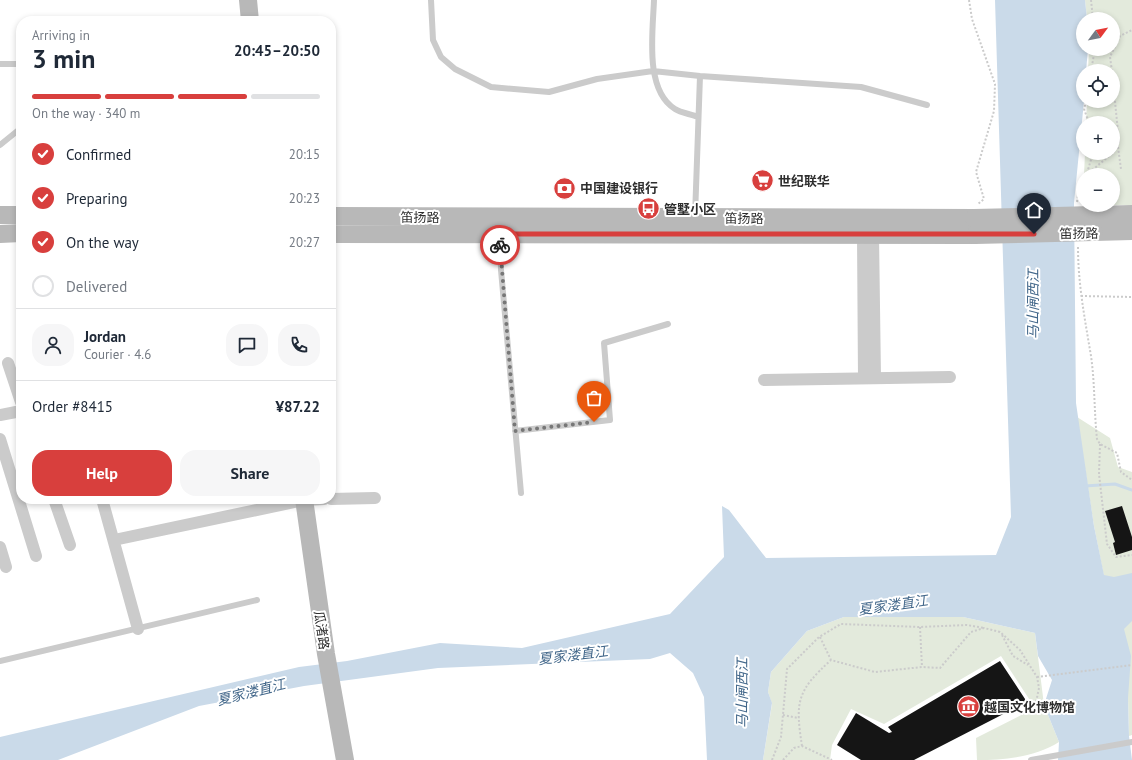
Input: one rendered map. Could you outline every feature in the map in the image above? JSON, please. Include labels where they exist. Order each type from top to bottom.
[{"type":"street","points":[[248,0],[250,16]]},
{"type":"street","name":"笛扬路","points":[[1094,224],[1132,214]]},
{"type":"street","points":[[0,215],[16,215]]},
{"type":"street","name":"笛扬路","points":[[336,216],[694,218],[974,227]]},
{"type":"street","name":"笛扬路","points":[[336,234],[868,235],[974,227],[1094,224],[1132,231]]},
{"type":"street","points":[[0,234],[16,233]]},
{"type":"street","points":[[868,235],[870,377]]},
{"type":"street","points":[[8,363],[16,387]]},
{"type":"street","points":[[764,380],[870,377],[950,377]]},
{"type":"street","points":[[0,415],[16,412]]},
{"type":"street","points":[[0,439],[16,491]]},
{"type":"street","points":[[336,499],[375,498]]},
{"type":"street","points":[[20,504],[36,556]]},
{"type":"street","points":[[56,504],[70,544]]},
{"type":"street","points":[[103,504],[138,629]]},
{"type":"street","points":[[114,540],[281,504]]},
{"type":"street","name":"瓜渚路","points":[[305,504],[326,654],[345,760]]},
{"type":"street","points":[[0,548],[6,567]]},
{"type":"lane","points":[[431,0],[433,40],[441,57],[455,69],[491,87],[549,92],[597,79],[653,71],[700,76],[861,87],[927,105]]},
{"type":"lane","points":[[654,0],[653,71],[660,93],[674,108],[698,117]]},
{"type":"lane","points":[[0,64],[16,64]]},
{"type":"lane","points":[[694,218],[700,76]]},
{"type":"lane","points":[[0,145],[16,132]]},
{"type":"lane","points":[[500,234],[501,270],[521,493]]},
{"type":"lane","points":[[515,431],[610,420],[604,343],[668,324]]},
{"type":"lane","points":[[0,661],[257,600]]},
{"type":"lane","points":[[1031,760],[1131,742]]},
{"type":"path","points":[[969,0],[972,19],[995,84],[994,111],[976,172],[984,199]]},
{"type":"path","points":[[1091,0],[1092,12]]},
{"type":"path","points":[[1111,64],[1110,57],[1120,36],[1132,30]]},
{"type":"path","points":[[1095,168],[1104,160]]},
{"type":"path","points":[[1119,160],[1121,169]]},
{"type":"path","points":[[1078,240],[1081,296],[1091,357],[1097,439],[1100,444],[1100,480],[1107,544],[1116,557],[1132,555]]},
{"type":"path","points":[[1081,296],[1132,297]]},
{"type":"path","points":[[1100,444],[1116,453],[1121,472],[1132,480]]},
{"type":"path","points":[[772,760],[781,737],[787,669],[819,637],[841,624],[920,627],[967,625],[1000,632],[1020,650],[1037,677],[1039,688],[1035,707]]},
{"type":"path","points":[[920,627],[922,667]]},
{"type":"path","points":[[819,637],[831,660],[875,672],[922,667],[940,668],[971,632],[984,628]]},
{"type":"path","points":[[1000,632],[1013,656],[1030,665]]},
{"type":"path","points":[[802,746],[798,718],[799,700],[813,676],[831,660]]},
{"type":"path","points":[[1037,677],[1132,665]]},
{"type":"path","points":[[783,714],[798,718]]},
{"type":"path","points":[[783,760],[794,748],[802,746],[832,760]]},
{"type":"shaded area","points":[[1085,0],[1132,0],[1132,205],[1120,205],[1120,168],[1084,168],[1085,160],[1120,160],[1120,116],[1086,116],[1087,108],[1120,108],[1120,64],[1088,64],[1089,56],[1120,56],[1120,12],[1086,12]]},
{"type":"shaded area","points":[[1077,417],[1110,438],[1118,467],[1132,472],[1132,735],[1129,736],[1128,698],[1094,526]]},
{"type":"shaded area","points":[[844,617],[963,617],[1035,633],[1044,705],[1059,742],[1040,751],[1020,757],[977,760],[976,738],[1035,708],[1001,656],[884,724],[851,709],[832,745],[830,760],[763,760],[772,704],[768,692],[771,672],[807,631]]},
{"type":"water","points":[[995,0],[1085,0],[1086,12],[1076,12],[1076,56],[1087,56],[1087,64],[1076,64],[1076,108],[1083,108],[1083,116],[1076,116],[1076,160],[1078,160],[1077,168],[1076,168],[1074,203],[1076,403],[1094,526],[1104,575],[1114,577],[1132,573],[1132,621],[1124,629],[1131,656],[1128,698],[1129,736],[1132,760],[1058,760],[1059,742],[1044,705],[1052,680],[1038,656],[1035,633],[963,617],[844,617],[807,631],[771,672],[768,692],[772,703],[763,760],[707,760],[704,697],[693,673],[670,653],[650,659],[438,668],[304,686],[199,706],[58,760],[0,760],[0,737],[299,667],[347,661],[440,643],[522,648],[670,614],[724,557],[722,506],[729,510],[766,558],[996,555],[1011,517]]},
{"type":"building","points":[[1122,506],[1132,537],[1132,550],[1116,555],[1113,543],[1115,542],[1105,511]]},
{"type":"building","name":"越国文化博物馆","points":[[1000,661],[1027,702],[914,760],[861,760],[837,745],[856,713],[889,733],[892,732],[888,727]]},
{"type":"waterway","points":[[1085,486],[1115,484],[1132,490]]},
{"type":"way so far","points":[[500,245],[515,431],[594,422]]},
{"type":"place","name":"世纪联华","points":[[762,181]]},
{"type":"place","name":"中国建设银行","points":[[564,188]]},
{"type":"place","name":"管墅小区","points":[[648,209]]},
{"type":"place","name":"越国文化博物馆","points":[[969,707]]},
{"type":"route","points":[[500,245],[500,234],[1034,234]]},
{"type":"water label","name":"马山闸西江","points":[[1033,304]]},
{"type":"water label","name":"夏家溇直江","points":[[893,605]]},
{"type":"water label","name":"夏家溇直江","points":[[573,655]]},
{"type":"water label","name":"夏家溇直江","points":[[251,692]]},
{"type":"water label","name":"马山闸西江","points":[[742,693]]}]
